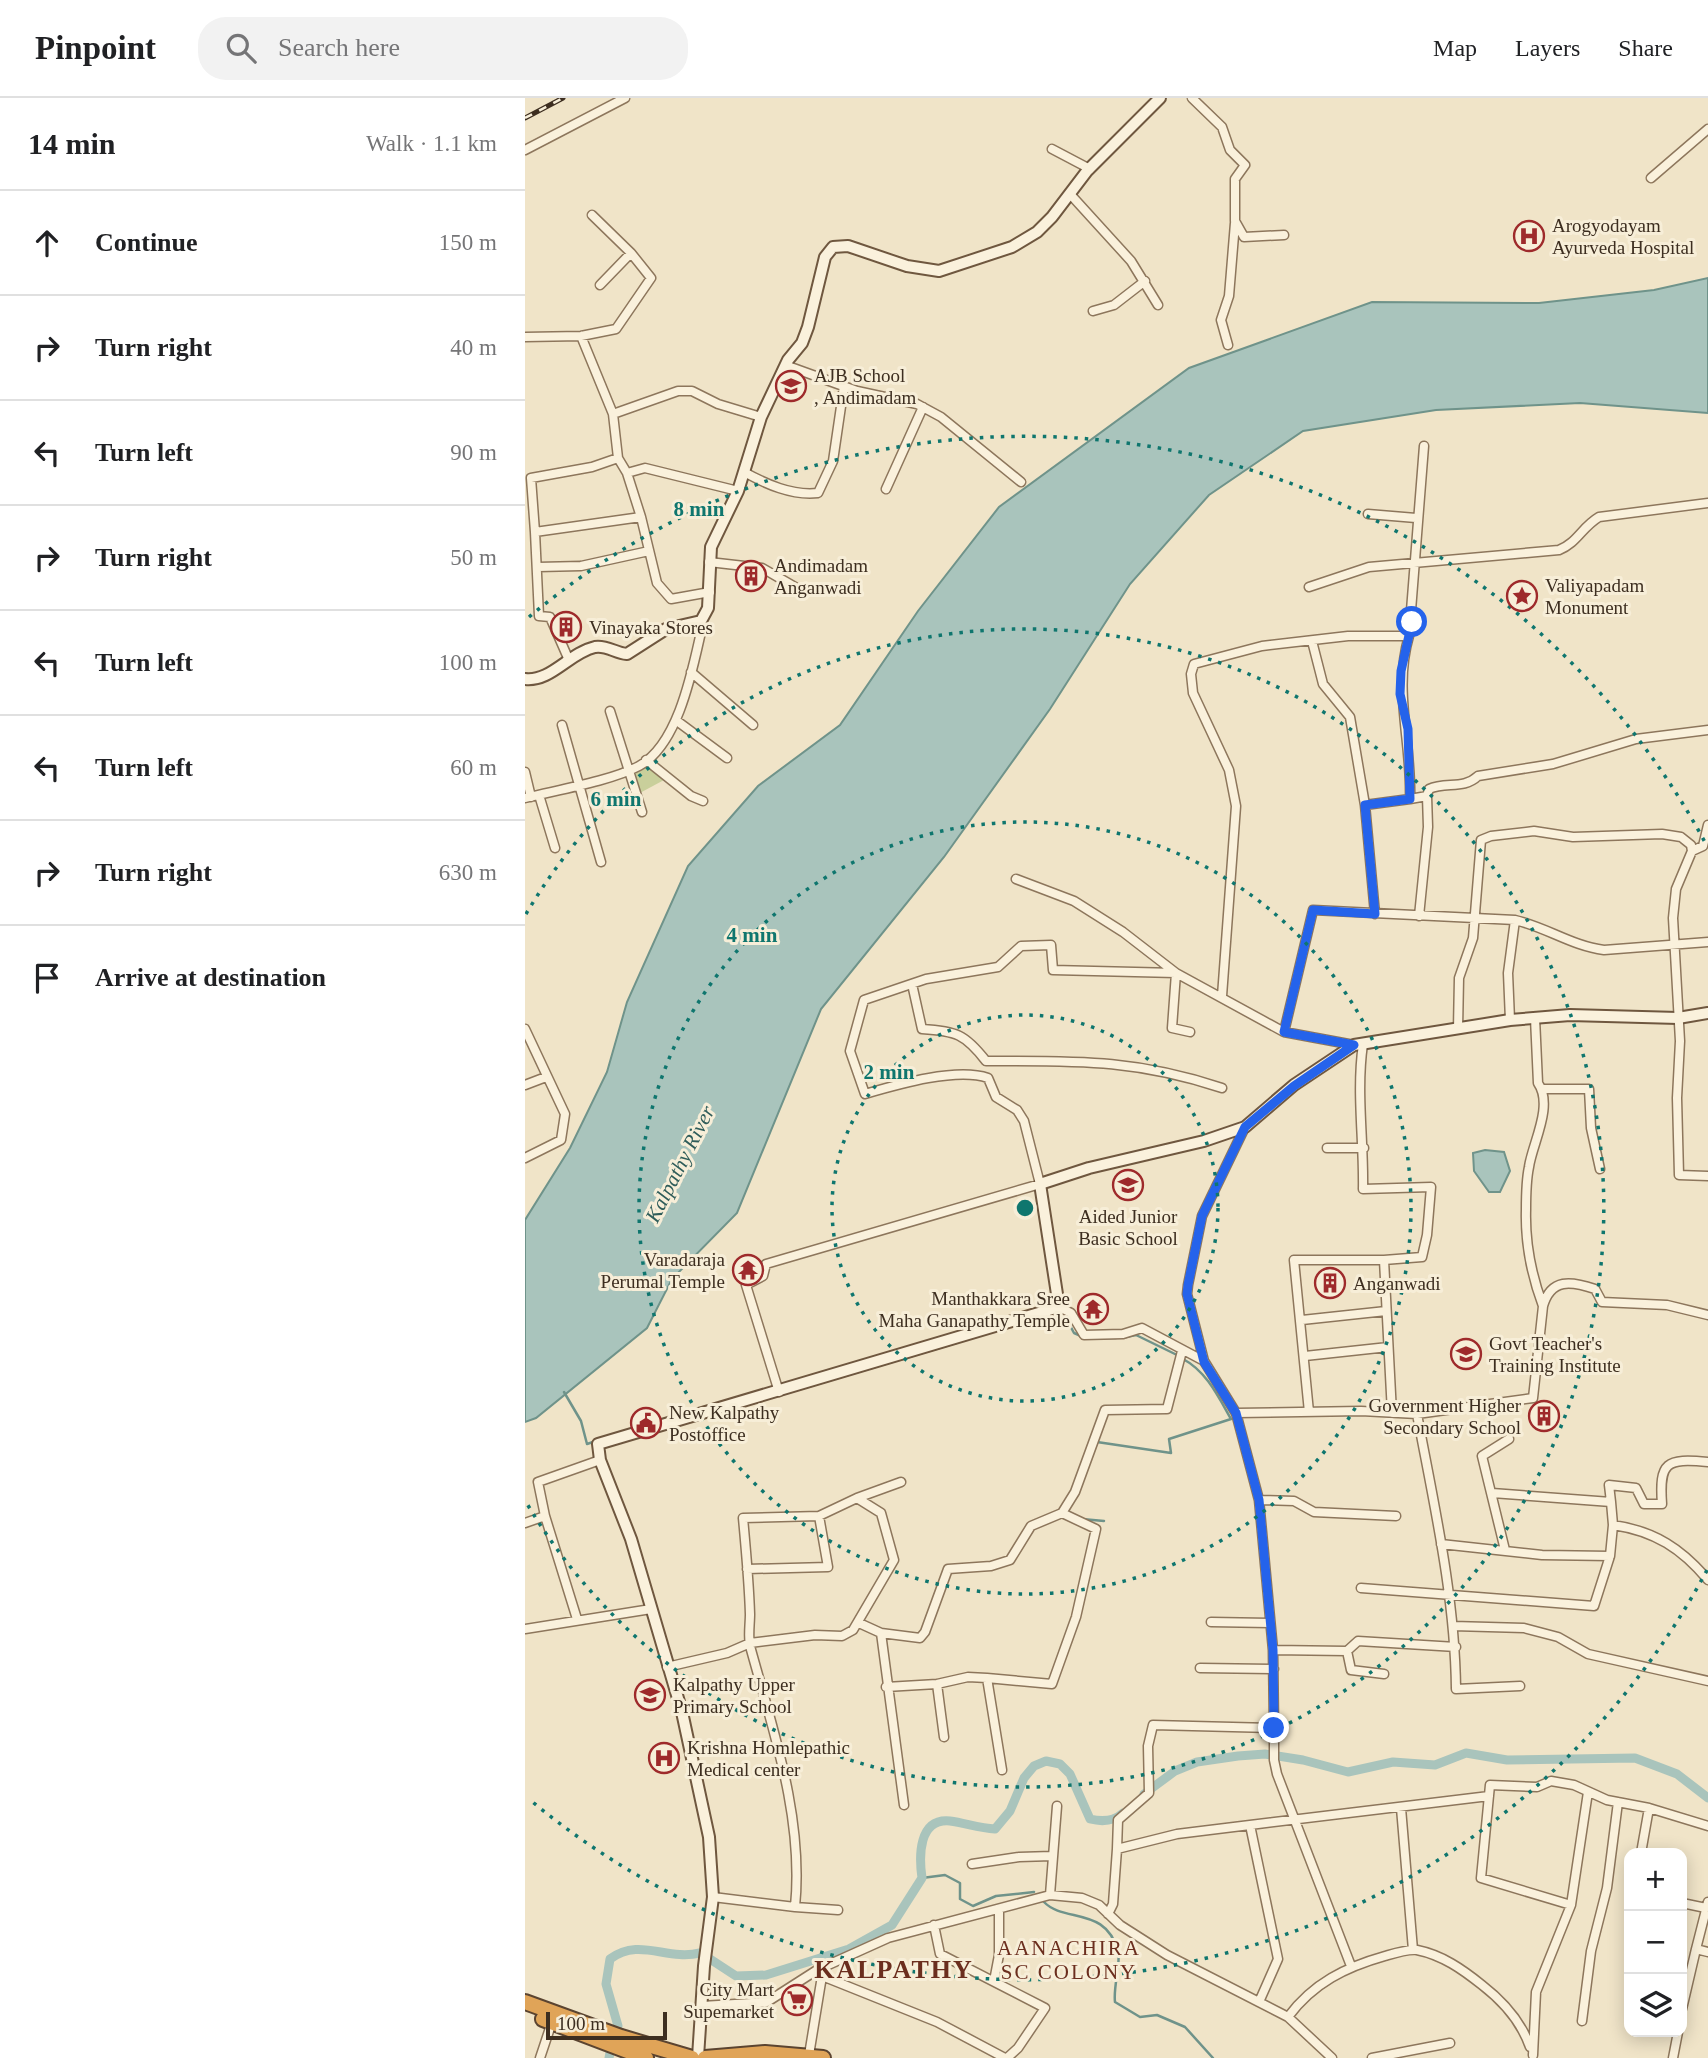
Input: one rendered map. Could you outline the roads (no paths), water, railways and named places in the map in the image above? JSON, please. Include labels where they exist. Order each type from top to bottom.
[{"type":"highway","points":[[525,2002],[621,2037],[696,2058]]},
{"type":"highway","points":[[525,2012],[646,2058]]},
{"type":"highway","points":[[705,2058],[765,2053],[816,2056]]},
{"type":"street","points":[[525,150],[625,98]]},
{"type":"street","points":[[525,679],[543,677],[568,658],[599,646],[627,654],[666,629],[701,621],[708,608],[711,547],[738,491],[761,418],[785,365],[802,344],[825,257],[833,247],[848,246],[907,266],[939,271],[1012,247],[1037,232],[1090,169],[1160,98]]},
{"type":"street","points":[[1192,98],[1222,127],[1230,150],[1245,165],[1235,179],[1229,296],[1221,320],[1228,345]]},
{"type":"street","points":[[1651,178],[1708,129]]},
{"type":"street","points":[[1052,149],[1090,169]]},
{"type":"street","points":[[1070,194],[1131,261],[1158,305]]},
{"type":"street","points":[[525,337],[581,336],[616,329],[651,278],[631,253],[591,215]]},
{"type":"street","points":[[1235,220],[1248,240],[1284,235]]},
{"type":"street","points":[[600,285],[631,253]]},
{"type":"street","points":[[1093,311],[1114,305],[1145,281]]},
{"type":"street","points":[[581,336],[613,414],[618,458],[627,472],[657,583],[671,599],[710,592]]},
{"type":"street","points":[[785,365],[844,386],[923,407],[941,417],[1021,482]]},
{"type":"street","points":[[744,472],[780,488],[807,494],[817,493],[833,461],[844,386]]},
{"type":"street","points":[[613,414],[678,391],[692,391],[718,404],[761,418]]},
{"type":"street","points":[[886,489],[923,407]]},
{"type":"street","points":[[1410,799],[1408,729],[1400,694],[1401,671],[1409,636],[1416,518],[1424,446]]},
{"type":"street","points":[[568,658],[550,617],[539,616],[531,478],[591,467],[618,458]]},
{"type":"street","points":[[627,472],[645,468],[738,491]]},
{"type":"street","points":[[1309,587],[1369,567],[1559,550],[1573,545],[1587,524],[1599,517],[1708,503]]},
{"type":"street","points":[[1368,514],[1416,518]]},
{"type":"street","points":[[535,532],[641,517]]},
{"type":"street","points":[[538,567],[581,566],[649,551]]},
{"type":"street","points":[[709,562],[762,568],[795,587]]},
{"type":"street","points":[[531,797],[627,770],[646,760],[677,721],[701,632]]},
{"type":"street","points":[[1222,996],[1236,806],[1229,770],[1193,693],[1191,674],[1194,664],[1262,646],[1348,636],[1409,636]]},
{"type":"street","points":[[1311,641],[1323,684],[1350,717],[1365,805],[1375,914]]},
{"type":"street","points":[[691,672],[753,725]]},
{"type":"street","points":[[610,711],[642,813]]},
{"type":"street","points":[[677,721],[727,758]]},
{"type":"street","points":[[562,725],[601,862]]},
{"type":"street","points":[[1419,916],[1429,789],[1438,785],[1470,783],[1478,776],[1553,764],[1636,739],[1708,730]]},
{"type":"street","points":[[646,760],[691,796],[703,801]]},
{"type":"street","points":[[525,772],[531,797],[555,848]]},
{"type":"street","points":[[1365,805],[1427,796]]},
{"type":"street","points":[[1692,851],[1703,846],[1708,825]]},
{"type":"street","points":[[1458,1029],[1459,978],[1472,938],[1481,840],[1518,831],[1619,838],[1662,834],[1681,837],[1691,845],[1692,851],[1676,889],[1673,945],[1678,1018],[1679,1175],[1708,1176]]},
{"type":"street","points":[[1016,879],[1074,901],[1123,932],[1176,973],[1284,1032],[1359,1044],[1510,1020],[1570,1016],[1678,1018],[1708,1013]]},
{"type":"street","points":[[1284,1032],[1313,910],[1515,920],[1532,924],[1587,948],[1604,950],[1708,942]]},
{"type":"street","points":[[1510,1020],[1508,973],[1515,920]]},
{"type":"street","points":[[984,1076],[951,1076],[900,1084],[865,1094],[850,1051],[864,1000],[912,984],[998,967],[1009,960],[1015,949],[1021,946],[1051,945],[1053,970],[1176,973]]},
{"type":"street","points":[[1176,973],[1172,1028],[1190,1032]]},
{"type":"street","points":[[912,984],[922,1029],[954,1031],[977,1046],[988,1061]]},
{"type":"street","points":[[1535,1018],[1538,1083],[1542,1089],[1542,1128],[1529,1165],[1526,1209],[1532,1276],[1543,1306]]},
{"type":"street","points":[[525,1029],[565,1114],[561,1140],[525,1158]]},
{"type":"street","points":[[779,1392],[746,1285],[763,1276],[766,1264],[1133,1156],[1216,1138],[1245,1127],[1294,1086],[1359,1044]]},
{"type":"street","points":[[1309,1412],[1294,1260],[1384,1260],[1422,1257],[1431,1187],[1363,1189],[1364,1148],[1359,1092],[1359,1044]]},
{"type":"street","points":[[988,1061],[1086,1060],[1144,1066],[1222,1088]]},
{"type":"street","points":[[988,1061],[984,1076],[996,1097],[1017,1110],[1024,1121],[1040,1184],[1059,1307]]},
{"type":"street","points":[[525,1085],[546,1077]]},
{"type":"street","points":[[1542,1089],[1589,1089],[1591,1128],[1600,1169]]},
{"type":"street","points":[[1245,1127],[1202,1216],[1187,1294],[1204,1362],[1236,1413],[1259,1500],[1273,1650],[1274,1760],[1352,1966]]},
{"type":"street","points":[[1327,1148],[1364,1148]]},
{"type":"street","points":[[1384,1260],[1392,1413]]},
{"type":"street","points":[[1236,1413],[1417,1414],[1532,1398],[1543,1306],[1547,1291],[1557,1284],[1567,1283],[1595,1289],[1602,1302],[1667,1305],[1708,1315]]},
{"type":"street","points":[[696,2058],[713,1898],[709,1837],[682,1712],[631,1539],[600,1460],[598,1444],[1059,1307],[1071,1314],[1084,1335],[1123,1334],[1142,1328],[1204,1362]]},
{"type":"street","points":[[1301,1320],[1386,1311]]},
{"type":"street","points":[[1305,1356],[1388,1347]]},
{"type":"street","points":[[859,1623],[881,1633],[920,1638],[926,1632],[948,1569],[991,1566],[1010,1560],[1031,1526],[1062,1513],[1075,1492],[1105,1410],[1167,1409],[1182,1351]]},
{"type":"street","points":[[1417,1414],[1441,1544],[1456,1647],[1456,1689],[1520,1686]]},
{"type":"street","points":[[1505,1550],[1482,1456],[1509,1439]]},
{"type":"street","points":[[577,1619],[545,1516],[538,1482],[600,1460]]},
{"type":"street","points":[[1361,1588],[1594,1606],[1610,1556],[1613,1525],[1609,1485],[1636,1488],[1644,1504],[1662,1504],[1661,1480],[1666,1466],[1673,1461],[1708,1462]]},
{"type":"street","points":[[795,1907],[798,1851],[762,1680],[750,1643],[743,1518],[819,1516],[857,1497],[901,1482]]},
{"type":"street","points":[[1492,1493],[1611,1502]]},
{"type":"street","points":[[667,1667],[727,1653],[750,1643],[815,1635],[842,1636],[859,1623],[894,1560],[881,1513],[857,1497]]},
{"type":"street","points":[[1259,1500],[1294,1501],[1314,1512],[1396,1516]]},
{"type":"street","points":[[886,1687],[937,1684],[968,1677],[1052,1684],[1076,1617],[1095,1529],[1062,1513]]},
{"type":"street","points":[[525,1523],[545,1516]]},
{"type":"street","points":[[747,1569],[828,1567],[819,1516]]},
{"type":"street","points":[[1613,1525],[1651,1535],[1687,1555],[1708,1580]]},
{"type":"street","points":[[1441,1544],[1610,1556]]},
{"type":"street","points":[[525,1629],[651,1609]]},
{"type":"street","points":[[1211,1622],[1270,1623]]},
{"type":"street","points":[[1453,1626],[1524,1628],[1558,1637],[1588,1654],[1708,1681]]},
{"type":"street","points":[[881,1633],[886,1687],[904,1805]]},
{"type":"street","points":[[1273,1650],[1347,1651],[1359,1641],[1456,1647]]},
{"type":"street","points":[[1347,1651],[1352,1670],[1384,1674]]},
{"type":"street","points":[[1200,1668],[1274,1669]]},
{"type":"street","points":[[987,1678],[1002,1770]]},
{"type":"street","points":[[937,1684],[944,1737]]},
{"type":"street","points":[[1108,1914],[1113,1904],[1118,1820],[1148,1789],[1148,1746],[1153,1725],[1274,1728]]},
{"type":"street","points":[[1571,1905],[1481,1878],[1490,1785],[1537,1787],[1551,1782],[1573,1785],[1618,1802],[1649,1808],[1708,1826]]},
{"type":"street","points":[[1534,2057],[1536,1992],[1571,1905],[1588,1792]]},
{"type":"street","points":[[1117,1849],[1177,1834],[1297,1822],[1489,1796]]},
{"type":"street","points":[[1582,2021],[1591,1951],[1607,1888],[1618,1802]]},
{"type":"street","points":[[1051,1895],[1056,1806]]},
{"type":"street","points":[[1401,1808],[1413,1950]]},
{"type":"street","points":[[1642,1848],[1649,1808]]},
{"type":"street","points":[[1250,1825],[1278,1959],[1259,2002]]},
{"type":"street","points":[[972,1864],[1020,1857],[1052,1856]]},
{"type":"street","points":[[702,2006],[767,2002],[888,1938],[1051,1895],[1082,1898],[1099,1905],[1120,1925],[1167,1955],[1288,2017],[1332,2058]]},
{"type":"street","points":[[713,1898],[838,1910]]},
{"type":"street","points":[[1687,1903],[1707,1905],[1687,1988]]},
{"type":"street","points":[[995,1981],[999,1955],[999,1909]]},
{"type":"street","points":[[820,1973],[937,2022],[1006,2058],[1018,2048],[1045,2008],[940,1954],[934,1925]]},
{"type":"street","points":[[1288,2017],[1300,2001],[1352,1966],[1413,1950],[1447,1960],[1506,2006],[1524,2029],[1534,2057]]},
{"type":"street","points":[[1696,1950],[1708,1952]]},
{"type":"street","points":[[816,2056],[820,1973]]},
{"type":"street","points":[[540,2058],[552,2022]]},
{"type":"street","points":[[1674,2058],[1677,2037]]},
{"type":"street","points":[[1372,2058],[1451,2043]]},
{"type":"water","name":"Kalpathy River","points":[[1708,278],[1708,413],[1580,403],[1436,410],[1303,431],[1209,495],[1130,584],[1050,709],[944,857],[821,1009],[737,1213],[672,1279],[647,1328],[536,1418],[525,1422],[525,1220],[570,1148],[607,1072],[627,1002],[688,866],[758,786],[840,725],[918,611],[999,507],[1189,368],[1372,302],[1539,303],[1654,290]]},
{"type":"water","points":[[1485,1150],[1504,1152],[1510,1171],[1500,1192],[1489,1192],[1474,1171],[1473,1153]]},
{"type":"waterway","points":[[1049,1315],[1066,1318],[1074,1333],[1081,1336]]},
{"type":"waterway","points":[[1126,1337],[1136,1335],[1177,1355]]},
{"type":"waterway","points":[[1098,1338],[1116,1338]]},
{"type":"waterway","points":[[710,1416],[956,1343]]},
{"type":"waterway","points":[[1097,1442],[1171,1453],[1169,1439],[1231,1419],[1205,1377],[1183,1359]]},
{"type":"waterway","points":[[564,1392],[581,1421],[587,1444],[596,1441]]},
{"type":"waterway","points":[[1082,1519],[1104,1521]]},
{"type":"waterway","points":[[1144,1794],[1175,1771],[1197,1762],[1238,1756],[1265,1754],[1303,1760],[1348,1772],[1393,1762],[1435,1765],[1466,1753],[1507,1760],[1635,1758],[1677,1774],[1708,1798]]},
{"type":"waterway","points":[[710,1959],[736,1976],[766,1975],[849,1949],[892,1925],[922,1878],[921,1850],[926,1832],[939,1822],[950,1821],[995,1829],[1010,1811],[1024,1778],[1034,1766],[1046,1761],[1060,1764],[1070,1774],[1090,1819],[1107,1820],[1123,1813]]},
{"type":"waterway","points":[[922,1878],[945,1875],[960,1883],[960,1899],[973,1906],[996,1896],[1034,1892]]},
{"type":"waterway","points":[[1044,1902],[1052,1908],[1105,1928],[1119,1957],[1115,2002],[1140,2017],[1157,2015],[1185,2027],[1213,2058]]},
{"type":"waterway","points":[[618,2026],[606,1984],[610,1959],[632,1950],[688,1955],[700,1953]]},
{"type":"waterway","points":[[609,2058],[610,2053]]},
{"type":"railway","points":[[525,118],[563,98]]},
{"type":"place","name":"Arogyodayam Ayurveda Hospital","points":[[1529,236]]},
{"type":"place","name":"AJB School , Andimadam","points":[[791,386]]},
{"type":"place","name":"Andimadam Anganwadi","points":[[751,576]]},
{"type":"place","name":"Valiyapadam Monument","points":[[1522,596]]},
{"type":"place","name":"Vinayaka Stores","points":[[566,627]]},
{"type":"place","name":"Aided Junior Basic School","points":[[1128,1185]]},
{"type":"place","name":"Varadaraja Perumal Temple","points":[[748,1270]]},
{"type":"place","name":"Anganwadi","points":[[1330,1283]]},
{"type":"place","name":"Manthakkara Sree Maha Ganapathy Temple","points":[[1093,1309]]},
{"type":"place","name":"Govt Teacher's Training Institute","points":[[1466,1354]]},
{"type":"place","name":"Government Higher Secondary School","points":[[1544,1416]]},
{"type":"place","name":"New Kalpathy Postoffice","points":[[646,1423]]},
{"type":"place","name":"Kalpathy Upper Primary School","points":[[650,1695]]},
{"type":"place","name":"Krishna Homlepathic Medical center","points":[[664,1758]]},
{"type":"place","name":"City Mart Supemarket","points":[[797,2000]]},
{"type":"district","name":"AANACHIRA SC COLONY","points":[[1069,1960]]},
{"type":"district","name":"KALPATHY","points":[[894,1969]]}]
